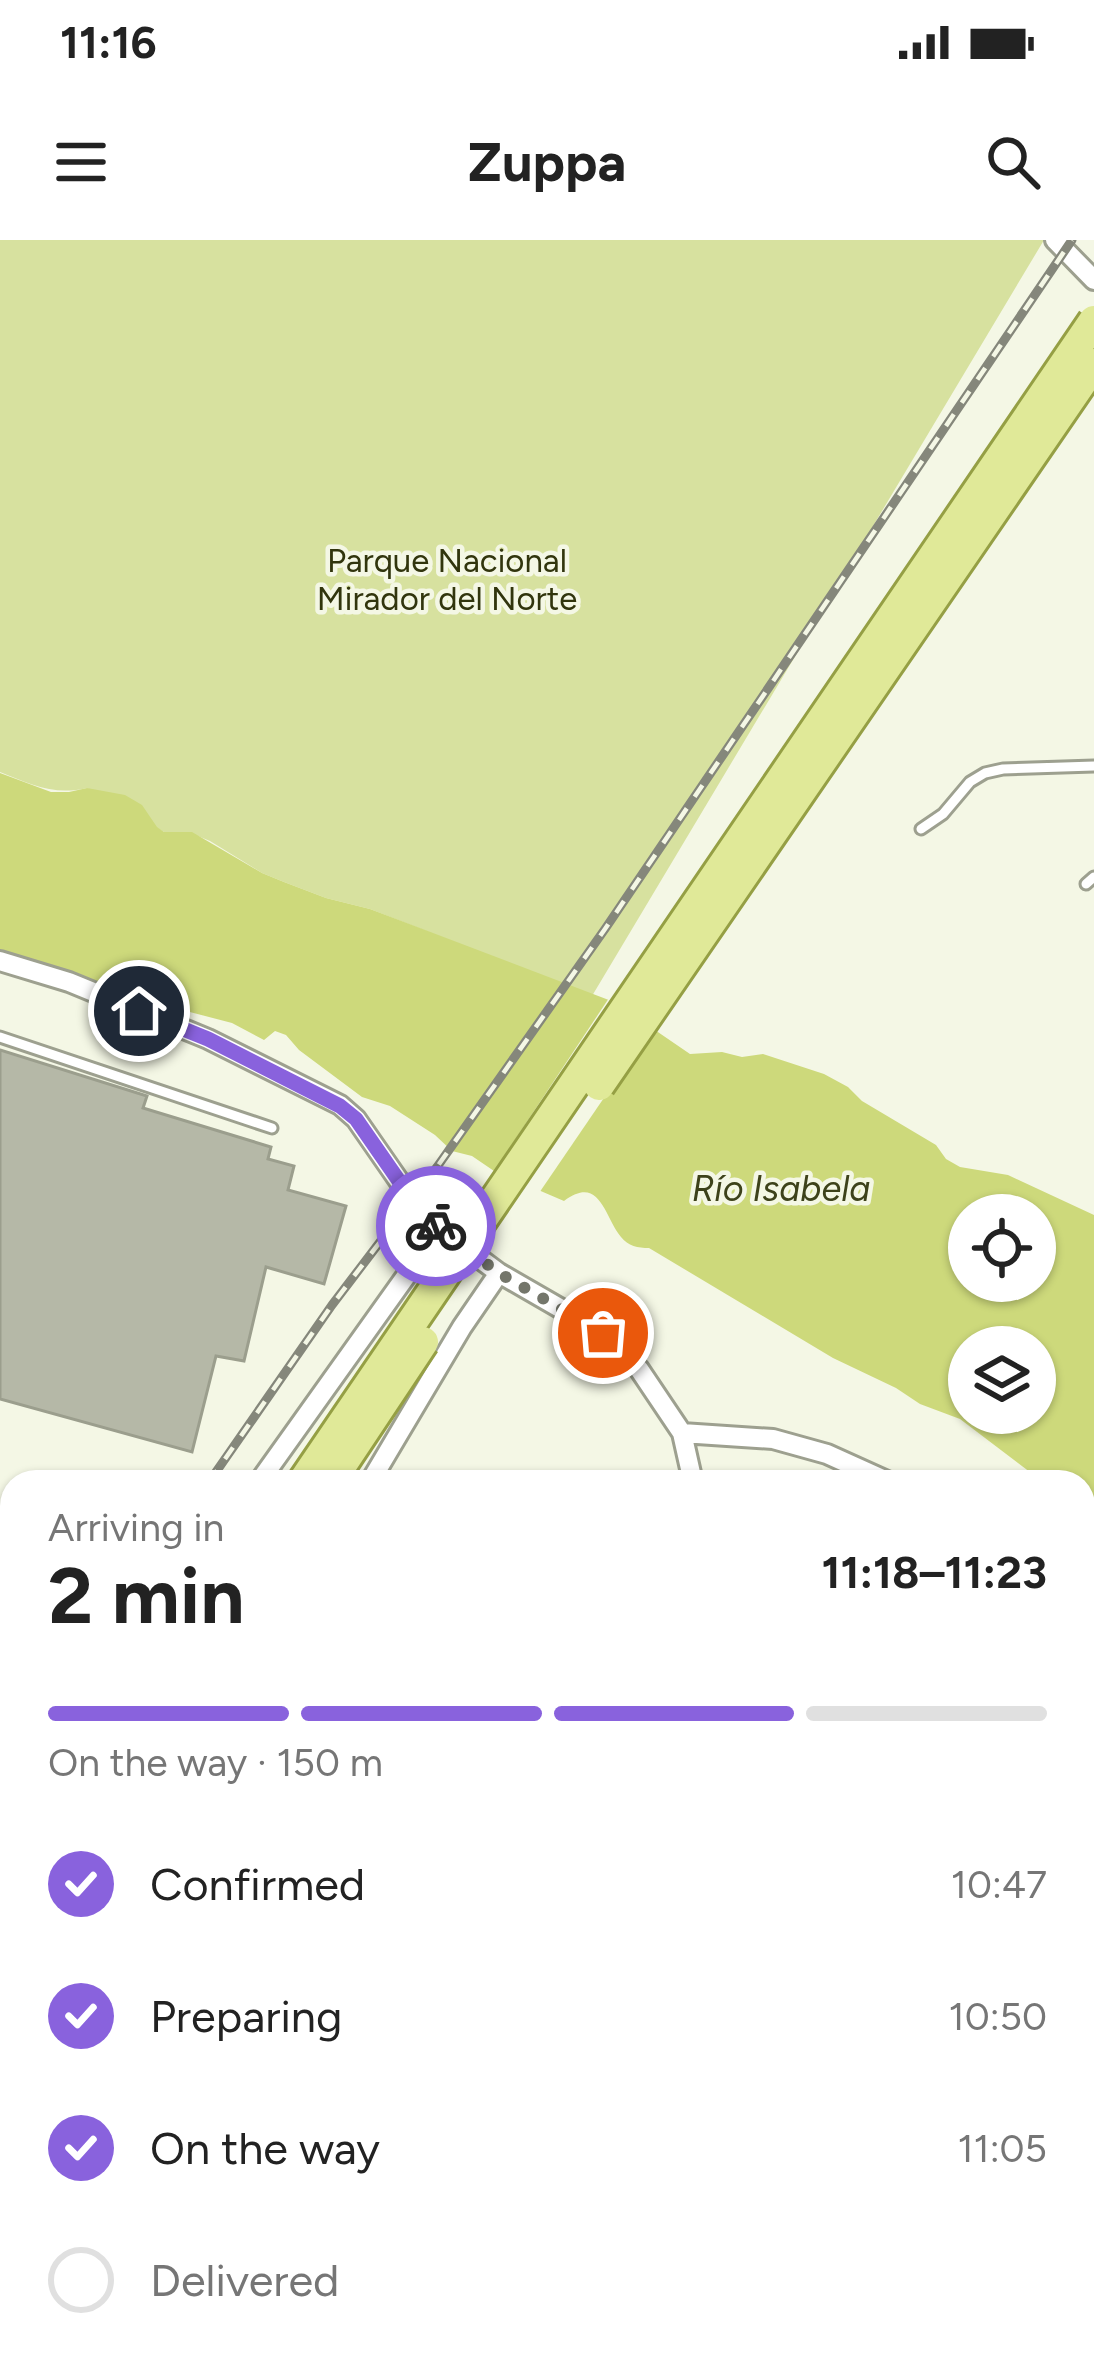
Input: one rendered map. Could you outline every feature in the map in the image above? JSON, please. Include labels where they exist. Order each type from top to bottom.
[{"type":"main road","points":[[311,1470],[1094,321]]},
{"type":"main road","points":[[337,1470],[1094,364]]},
{"type":"street","points":[[1055,240],[1094,280]]},
{"type":"street","points":[[0,961],[69,982],[208,1039],[340,1106],[356,1119],[424,1217],[499,1273],[603,1333],[639,1369],[682,1433],[690,1470]]},
{"type":"street","points":[[269,1470],[406,1276],[426,1240],[424,1217]]},
{"type":"street","points":[[377,1470],[499,1273]]},
{"type":"street","points":[[682,1433],[773,1439],[862,1470]]},
{"type":"lane","points":[[921,829],[985,773],[1094,766]]},
{"type":"lane","points":[[0,1037],[272,1128]]},
{"type":"green space","name":"Parque Nacional Mirador del Norte","points":[[0,240],[1044,240],[592,996],[370,909],[262,873],[210,841],[188,832],[164,832],[87,788],[53,790],[0,772]]},
{"type":"water","name":"Río Isabela","points":[[0,773],[51,792],[87,788],[125,795],[142,805],[164,832],[192,832],[284,882],[370,909],[614,1002],[690,1054],[763,1054],[824,1074],[936,1145],[960,1167],[1008,1175],[1049,1194],[948,1194],[948,1302],[1056,1302],[1056,1197],[1094,1215],[1094,1470],[1027,1470],[980,1434],[1056,1434],[1056,1326],[948,1326],[948,1414],[833,1358],[649,1248],[630,1244],[593,1195],[576,1194],[564,1201],[452,1151],[390,1106],[362,1097],[286,1035],[275,1031],[264,1040],[232,1023],[186,1011],[135,983],[92,988],[0,953]]},
{"type":"pier","points":[[611,995],[655,1023],[537,1196],[491,1176]]},
{"type":"building","points":[[0,1050],[147,1096],[143,1108],[271,1147],[268,1159],[294,1166],[288,1190],[346,1206],[324,1284],[266,1267],[244,1361],[216,1356],[192,1452],[0,1399]]},
{"type":"railway","points":[[217,1470],[605,929],[1072,240]]},
{"type":"way so far","points":[[436,1226],[499,1273],[603,1333]]},
{"type":"route","points":[[139,1011],[208,1039],[340,1106],[356,1119],[424,1217],[436,1226]]}]
